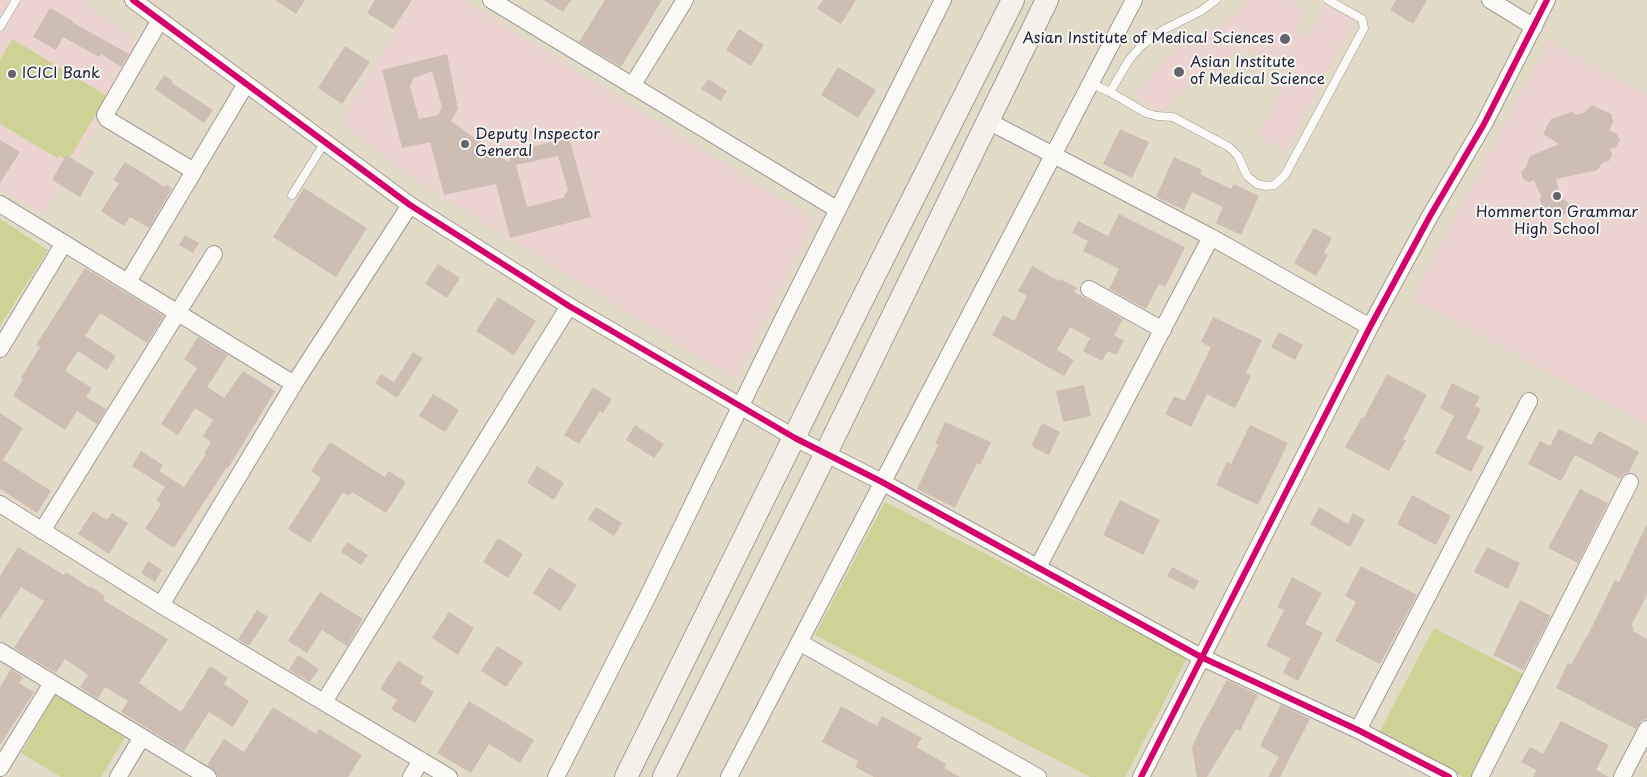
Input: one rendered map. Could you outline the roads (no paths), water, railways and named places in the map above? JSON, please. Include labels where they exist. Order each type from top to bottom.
[{"type":"main road","points":[[626,777],[1013,0]]},
{"type":"main road","points":[[664,777],[826,453],[1047,0]]},
{"type":"street","points":[[134,0],[410,205],[569,306],[795,438],[882,482],[1201,657],[1358,730],[1449,777]]},
{"type":"street","points":[[491,0],[838,210]]},
{"type":"street","points":[[632,86],[685,0]]},
{"type":"street","points":[[556,777],[646,600],[943,0]]},
{"type":"street","points":[[729,777],[1134,0]]},
{"type":"street","points":[[1490,0],[1534,27]]},
{"type":"street","points":[[1144,776],[1201,657],[1370,327],[1430,216],[1484,124],[1547,0]]},
{"type":"street","points":[[160,20],[105,115],[107,119],[194,171]]},
{"type":"street","points":[[128,282],[246,84]]},
{"type":"street","points":[[988,121],[1212,237],[1370,327]]},
{"type":"street","points":[[0,204],[294,384]]},
{"type":"street","points":[[161,605],[294,384],[410,205]]},
{"type":"street","points":[[1038,567],[1212,237]]},
{"type":"street","points":[[0,349],[64,243]]},
{"type":"street","points":[[42,531],[176,312],[214,254]]},
{"type":"street","points":[[1089,289],[1163,330]]},
{"type":"street","points":[[324,702],[569,306]]},
{"type":"street","points":[[1358,730],[1529,401]]},
{"type":"street","points":[[1480,777],[1630,482]]},
{"type":"street","points":[[0,504],[161,605],[450,777]]},
{"type":"street","points":[[799,642],[1038,777]]},
{"type":"street","points":[[0,651],[208,777]]},
{"type":"street","points":[[0,768],[52,683]]},
{"type":"street","points":[[1622,777],[1647,729]]},
{"type":"street","points":[[118,777],[142,737]]},
{"type":"street","points":[[411,777],[421,760]]},
{"type":"lane","points":[[0,27],[16,0]]},
{"type":"lane","points":[[1110,92],[1129,60],[1141,46],[1163,30],[1201,11],[1216,0]]},
{"type":"lane","points":[[1090,82],[1146,113],[1173,117],[1229,147],[1238,156],[1247,176],[1256,184],[1274,185],[1285,175],[1364,28],[1362,19],[1328,0]]},
{"type":"lane","points":[[292,196],[326,142]]},
{"type":"place","name":"Asian Institute of Medical Sciences","points":[[1285,39]]},
{"type":"place","name":"Asian Institute of Medical Science","points":[[1179,72]]},
{"type":"place","name":"ICICI Bank","points":[[12,74]]},
{"type":"place","name":"Deputy Inspector General","points":[[465,144]]},
{"type":"place","name":"Hommerton Grammar High School","points":[[1557,196]]}]
